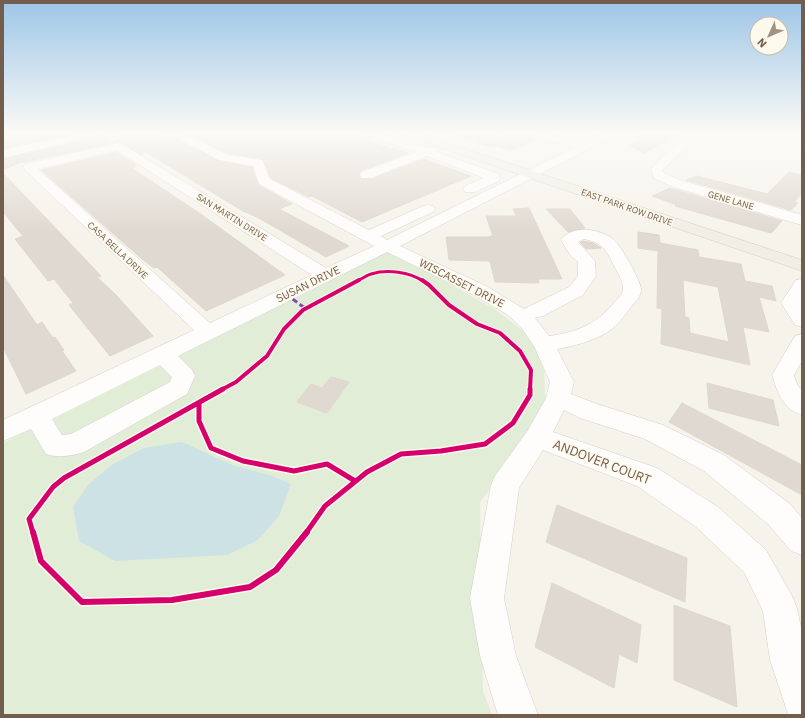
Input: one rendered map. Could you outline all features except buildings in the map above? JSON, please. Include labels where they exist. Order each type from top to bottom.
[{"type":"main road","name":"EAST PARK ROW DRIVE","points":[[508,167],[802,266]]},
{"type":"street","name":"CASA BELLA DRIVE","points":[[29,167],[208,332]]},
{"type":"street","name":"SAN MARTIN DRIVE","points":[[151,167],[325,276]]},
{"type":"street","name":"WISCASSET DRIVE","points":[[259,167],[264,181],[376,240],[481,291],[515,311],[528,323],[544,344],[562,382],[558,398],[537,438],[505,485],[487,598],[498,656],[518,715]]},
{"type":"street","points":[[366,175],[389,167]]},
{"type":"street","points":[[459,194],[494,178],[466,167]]},
{"type":"street","name":"SUSAN DRIVE","points":[[5,424],[36,415],[325,276],[376,240],[544,167]]},
{"type":"street","name":"GENE LANE","points":[[659,167],[657,170],[662,177],[676,183],[802,220]]},
{"type":"street","points":[[376,240],[438,204]]},
{"type":"street","points":[[520,316],[536,312],[576,291],[587,276],[586,261],[569,240],[581,234],[597,236],[608,243],[619,258],[632,287],[631,295],[600,328],[569,340],[544,344]]},
{"type":"street","points":[[802,284],[791,303],[802,321]]},
{"type":"street","points":[[802,341],[783,375],[788,390],[802,406]]},
{"type":"street","points":[[36,415],[55,446],[75,444],[178,388],[184,376],[163,354]]},
{"type":"street","points":[[558,398],[589,411],[654,432],[714,463],[779,514],[802,540]]},
{"type":"street","name":"ANDOVER COURT","points":[[537,438],[646,477],[707,517],[755,561],[780,608],[789,660],[802,700]]},
{"type":"green space","points":[[387,251],[412,263],[493,308],[525,332],[540,356],[544,370],[546,415],[480,502],[483,691],[492,715],[3,715],[3,443]]},
{"type":"shaded area","points":[[182,442],[235,466],[270,475],[291,484],[279,516],[258,540],[227,555],[115,561],[79,541],[73,507],[88,485],[113,464],[144,448]]},
{"type":"marked path","points":[[286,294],[306,309]]},
{"type":"cycle path","points":[[391,272],[414,275],[429,285],[449,305],[477,324],[500,333],[520,351],[531,370],[530,395],[513,423],[485,444],[441,451],[401,454],[367,472],[325,506],[307,532],[276,570],[250,587],[172,600],[82,602],[41,561],[29,519],[53,487],[64,478],[236,382],[267,356],[284,329],[303,310],[371,274],[391,272]]},
{"type":"cycle path","points":[[199,403],[199,421],[211,448],[243,461],[294,471],[327,464],[355,481]]}]
